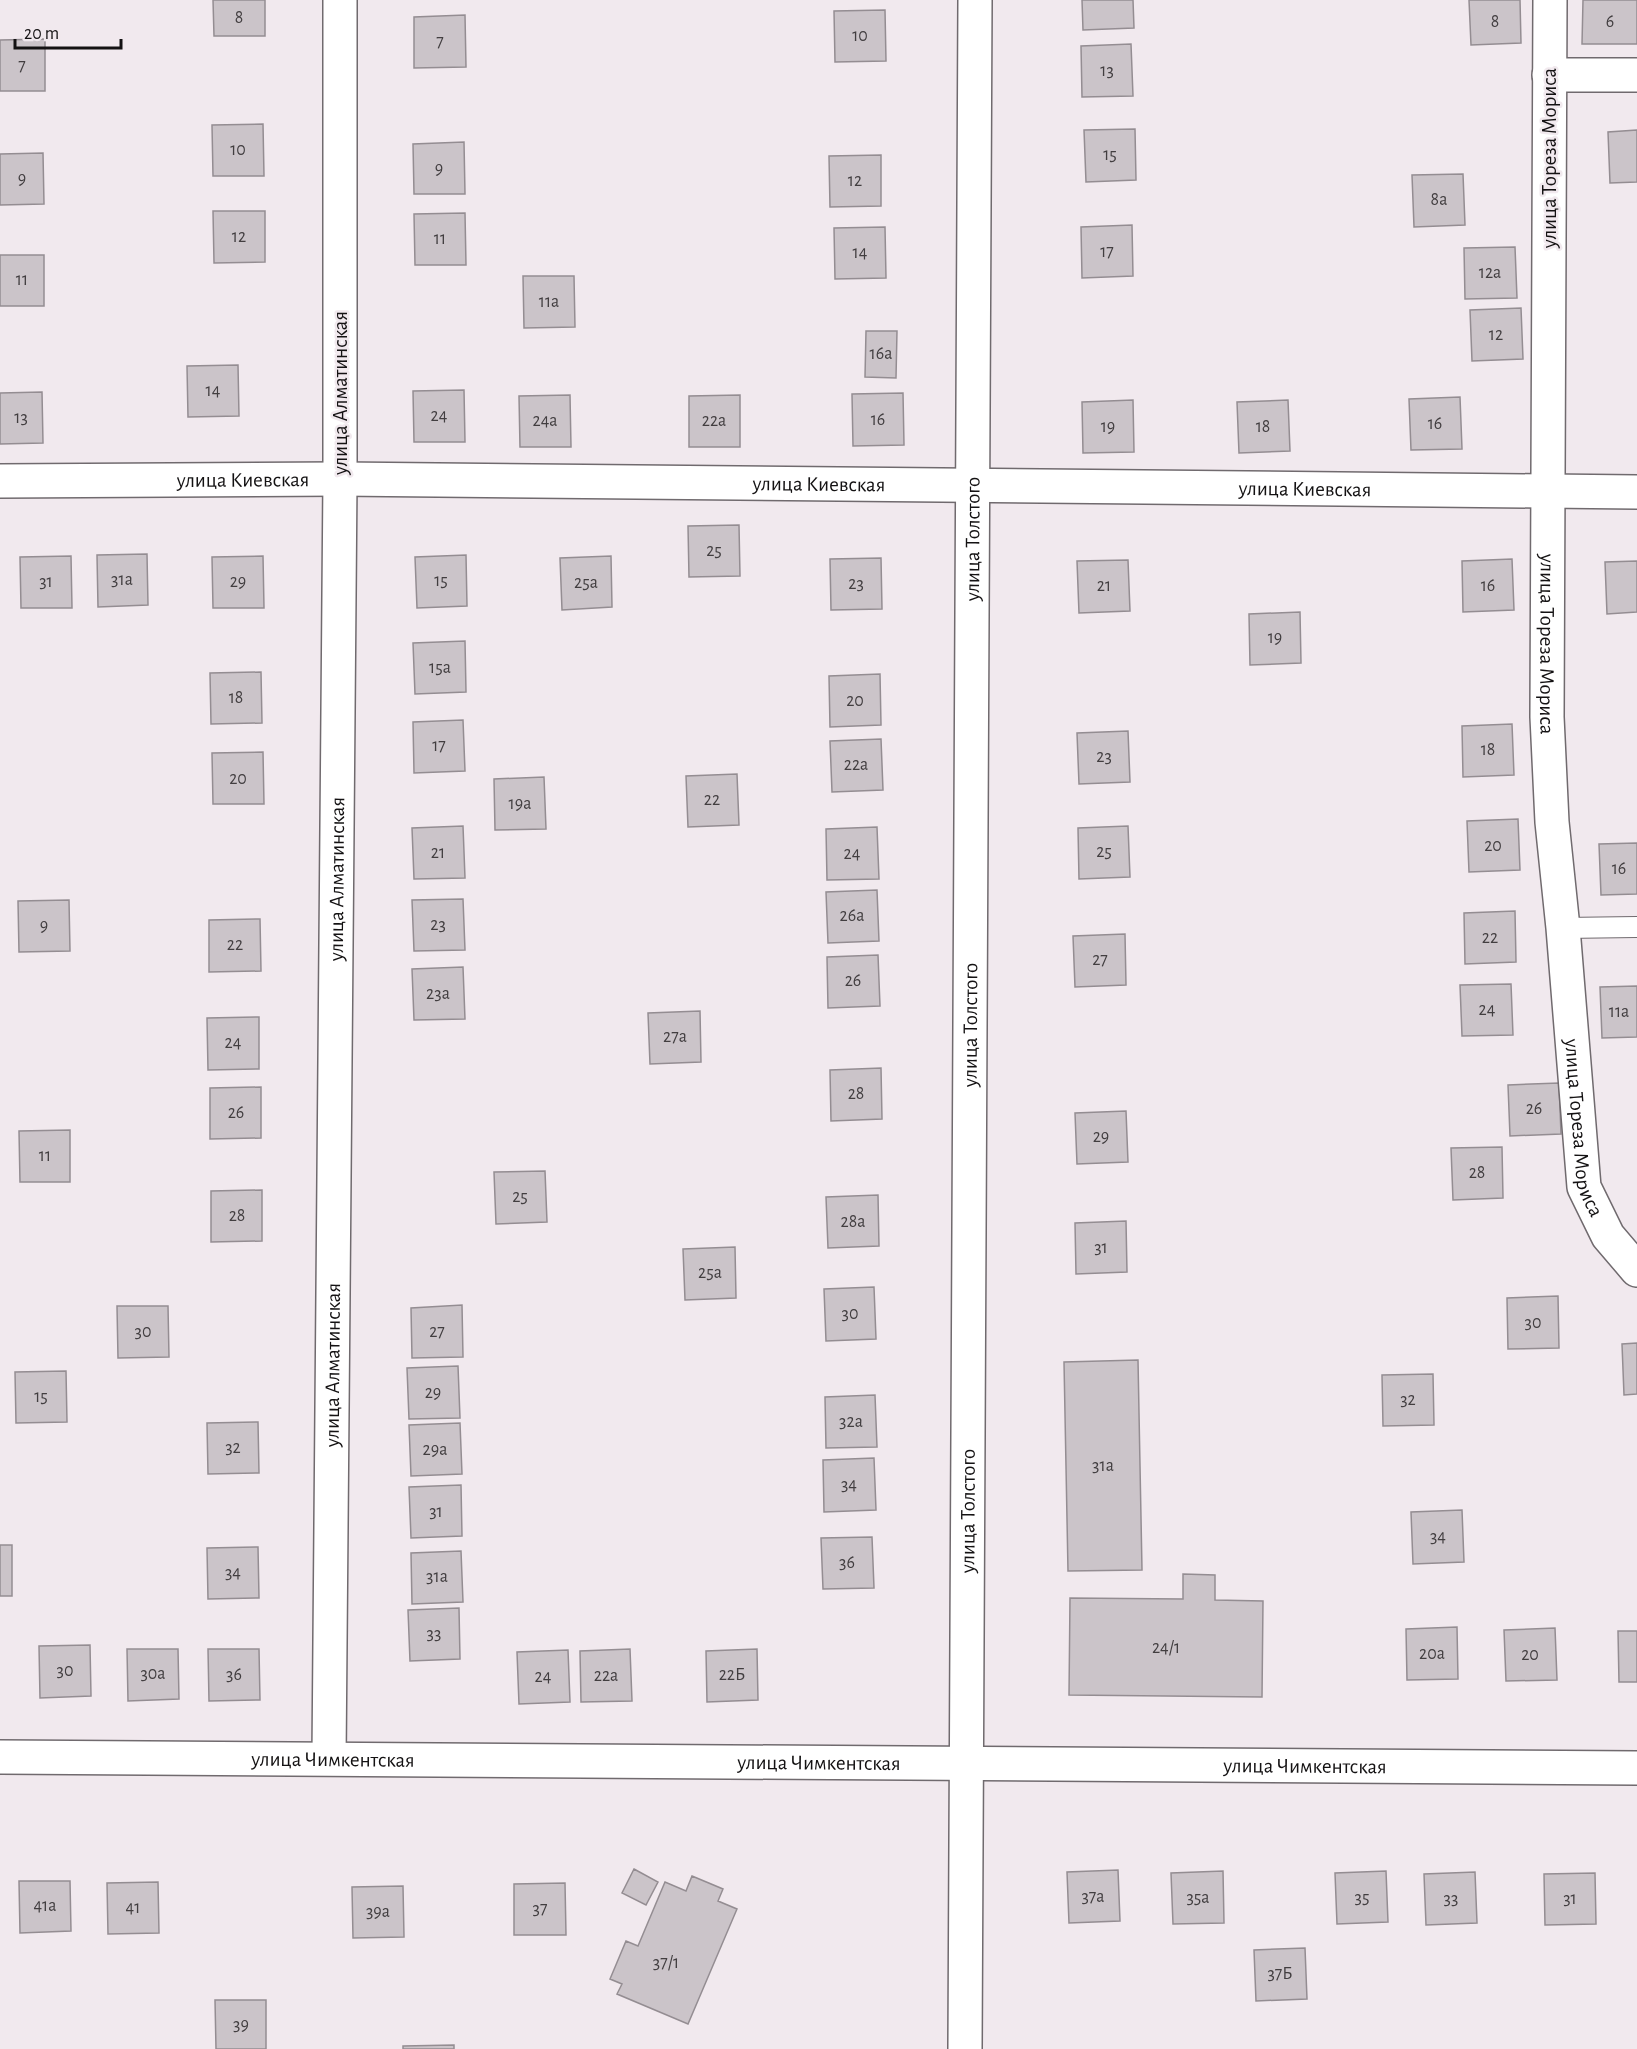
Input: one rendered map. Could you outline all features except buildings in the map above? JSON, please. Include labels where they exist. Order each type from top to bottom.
[{"type":"street","name":"улица Алматинская","points":[[329,1758],[340,479],[340,0]]},
{"type":"street","name":"улица Толстого","points":[[965,2049],[975,0]]},
{"type":"street","name":"улица Тореза Мориса","points":[[1550,0],[1547,717],[1552,822],[1584,1187],[1608,1236],[1637,1270]]},
{"type":"street","points":[[1549,75],[1637,75]]},
{"type":"street","name":"улица Киевская","points":[[0,481],[340,479],[1637,492]]},
{"type":"street","name":"улица Чимкентская","points":[[0,1757],[1637,1768]]},
{"type":"lane","points":[[1563,928],[1637,927]]}]
